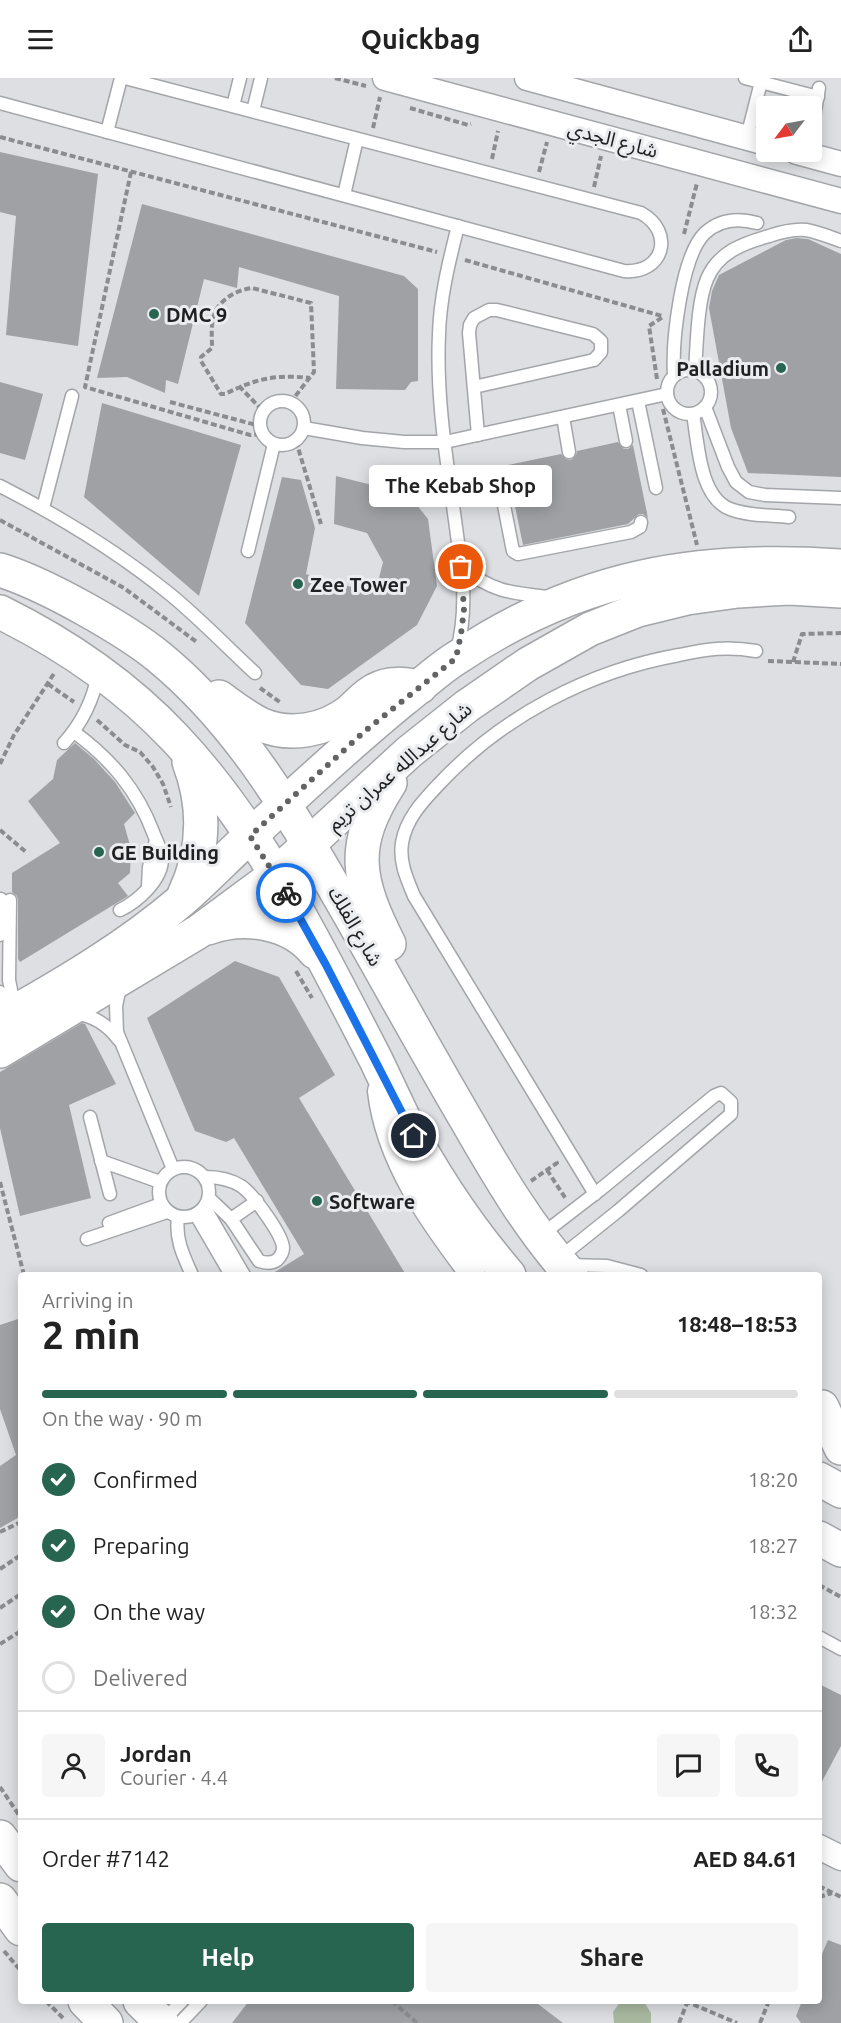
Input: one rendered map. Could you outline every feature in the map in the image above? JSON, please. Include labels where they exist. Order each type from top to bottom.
[{"type":"main road","points":[[695,568],[708,557],[739,548],[841,545]]},
{"type":"main road","points":[[6,1010],[101,960],[182,900],[365,731],[456,658],[510,626],[597,588],[630,579],[695,568],[757,564],[841,566]]},
{"type":"main road","name":"شارع الفلك","points":[[3,567],[107,621],[159,656],[198,692],[234,732],[266,774],[310,844],[510,1196],[558,1259]]},
{"type":"main road","name":"شارع عبدالله عمران تريم","points":[[0,1051],[198,932],[275,876],[409,752],[467,706],[528,664],[590,629],[638,610],[687,598],[738,591],[789,588],[841,591]]},
{"type":"main road","points":[[638,610],[650,615],[663,616],[722,606],[768,604],[841,612]]},
{"type":"main road","points":[[0,612],[69,651],[98,670],[138,702],[174,737],[214,784],[275,876],[311,968],[377,1062],[434,1172],[469,1224],[507,1272]]},
{"type":"main road","points":[[159,656],[249,718],[263,725],[293,731],[323,726],[337,720],[374,690],[389,685],[405,684],[420,687]]},
{"type":"main road","points":[[174,737],[187,758],[201,803],[202,827],[197,861],[193,877],[182,900]]},
{"type":"main road","points":[[409,752],[372,811],[364,836],[362,862],[364,887],[372,910],[416,999],[417,1014],[414,1030]]},
{"type":"main road","points":[[198,932],[221,923],[245,921],[271,925],[292,933],[311,947],[311,968]]},
{"type":"main road","points":[[827,1410],[841,1448]]},
{"type":"main road","points":[[822,1481],[841,1491]]},
{"type":"main road","points":[[822,1540],[841,1550]]},
{"type":"main road","points":[[0,1837],[18,1860]]},
{"type":"main road","points":[[0,1900],[18,1925]]},
{"type":"main road","points":[[88,2004],[106,2023]]},
{"type":"main road","points":[[143,2004],[161,2023]]},
{"type":"street","name":"شارع الجدي","points":[[527,78],[756,140]]},
{"type":"street","name":"شارع الجدي","points":[[383,84],[841,201]]},
{"type":"street","points":[[822,158],[841,164]]},
{"type":"street","points":[[773,183],[785,178],[792,179],[841,194]]},
{"type":"street","points":[[377,1062],[381,1099],[391,1137],[405,1173],[424,1207],[471,1272]]},
{"type":"street","points":[[822,1848],[841,1858]]},
{"type":"lane","points":[[0,103],[107,132],[344,195],[624,271],[634,272],[644,269],[659,255],[661,235],[650,218],[641,213],[123,78],[107,132]]},
{"type":"lane","points":[[233,106],[240,78]]},
{"type":"lane","points":[[253,111],[261,78]]},
{"type":"lane","points":[[745,78],[820,92],[819,96]]},
{"type":"lane","points":[[759,96],[760,82]]},
{"type":"lane","points":[[344,195],[357,139]]},
{"type":"lane","points":[[674,375],[673,351],[679,305],[692,257],[701,238],[711,229],[727,221],[746,220],[757,223]]},
{"type":"lane","points":[[456,658],[464,609],[439,387],[439,341],[450,255],[458,226]]},
{"type":"lane","points":[[695,371],[702,296],[707,278],[717,262],[731,250],[748,242],[796,230],[818,233],[841,241]]},
{"type":"lane","points":[[474,387],[594,360],[601,352],[601,341],[593,334],[497,310],[481,313],[474,318],[469,333],[478,435]]},
{"type":"lane","points":[[688,370],[695,371],[703,375],[708,382],[711,390],[710,399],[705,407],[693,414],[686,414],[673,408],[667,394],[670,380],[674,375],[688,370]]},
{"type":"lane","points":[[304,428],[362,438],[404,442],[445,442],[667,394]]},
{"type":"lane","points":[[43,508],[72,396]]},
{"type":"lane","points":[[638,401],[656,488]]},
{"type":"lane","points":[[275,402],[290,403],[302,413],[304,428],[296,440],[289,444],[274,444],[261,430],[263,411],[275,402]]},
{"type":"lane","points":[[619,405],[626,441]]},
{"type":"lane","points":[[705,407],[732,475],[736,482],[749,492],[765,495],[841,498]]},
{"type":"lane","points":[[693,414],[704,478],[714,497],[723,506],[740,512],[789,517]]},
{"type":"lane","points":[[563,417],[569,452]]},
{"type":"lane","points":[[248,551],[274,444]]},
{"type":"lane","points":[[508,473],[500,480],[500,485],[513,551],[518,554],[632,532],[640,527],[641,522]]},
{"type":"lane","points":[[0,486],[88,534],[139,570],[172,596],[254,677]]},
{"type":"lane","points":[[461,567],[475,578],[496,589],[567,600]]},
{"type":"lane","points":[[595,1194],[414,896],[404,871],[402,844],[410,818],[452,770],[479,746],[540,705],[603,676],[656,660],[733,647],[758,655]]},
{"type":"lane","points":[[64,743],[74,732],[86,711],[95,688],[98,670]]},
{"type":"lane","points":[[74,732],[96,748],[133,790],[156,840],[149,867],[148,886],[136,900],[120,910]]},
{"type":"lane","points":[[0,935],[6,899]]},
{"type":"lane","points":[[6,899],[9,980],[6,1010]]},
{"type":"lane","points":[[125,976],[120,986],[115,1019],[121,1044],[174,1169]]},
{"type":"lane","points":[[64,1012],[91,1017],[113,1033],[121,1044]]},
{"type":"lane","points":[[721,1093],[730,1102],[731,1114],[558,1259],[595,1194],[714,1096],[721,1093]]},
{"type":"lane","points":[[90,1117],[110,1194]]},
{"type":"lane","points":[[102,1165],[159,1186],[191,1272]]},
{"type":"lane","points":[[159,1186],[166,1174],[185,1166],[196,1169],[205,1177],[209,1186],[203,1207],[230,1272]]},
{"type":"lane","points":[[203,1207],[231,1219],[259,1261],[267,1263],[275,1261],[282,1255],[283,1246],[280,1238],[257,1201],[239,1185],[228,1179],[205,1177]]},
{"type":"lane","points":[[231,1219],[257,1201]]},
{"type":"lane","points":[[86,1236],[169,1211],[187,1218],[203,1207]]},
{"type":"lane","points":[[203,1207],[242,1272]]},
{"type":"lane","points":[[558,1259],[607,1266],[630,1272]]},
{"type":"lane","points":[[822,1639],[841,1649]]},
{"type":"lane","points":[[161,2023],[179,2004]]},
{"type":"lane","points":[[180,2023],[198,2004]]},
{"type":"path","points":[[370,142],[383,84]]},
{"type":"path","points":[[488,173],[501,122]]},
{"type":"path","points":[[536,186],[549,135]]},
{"type":"path","points":[[0,137],[450,255],[663,317]]},
{"type":"path","points":[[591,200],[602,150]]},
{"type":"path","points":[[131,172],[85,387],[250,435],[261,430]]},
{"type":"path","points":[[290,403],[314,372],[310,303],[252,288],[243,289],[226,299],[217,308],[213,317],[212,348],[201,357],[201,361],[221,394],[256,380],[274,377],[309,378]]},
{"type":"path","points":[[239,386],[263,411]]},
{"type":"path","points":[[170,402],[261,430]]},
{"type":"path","points":[[296,440],[321,525]]},
{"type":"path","points":[[0,520],[124,588],[206,649]]},
{"type":"path","points":[[793,662],[802,634],[841,633]]},
{"type":"path","points":[[0,764],[14,735],[69,651]]},
{"type":"path","points":[[758,655],[793,662],[841,664]]},
{"type":"path","points":[[254,677],[289,708],[293,731]]},
{"type":"path","points":[[48,684],[86,711],[125,745],[140,752],[153,767],[163,784],[172,810]]},
{"type":"path","points":[[0,830],[26,852]]},
{"type":"path","points":[[311,968],[314,1000]]},
{"type":"path","points":[[0,1182],[23,1272]]},
{"type":"path","points":[[0,1532],[18,1523]]},
{"type":"path","points":[[0,1569],[18,1557]]},
{"type":"path","points":[[822,1587],[841,1597]]},
{"type":"path","points":[[0,1608],[18,1596]]},
{"type":"path","points":[[0,1644],[18,1633]]},
{"type":"path","points":[[0,1787],[18,1814]]},
{"type":"path","points":[[822,1888],[841,1897]]},
{"type":"path","points":[[822,1896],[832,1893]]},
{"type":"path","points":[[0,1946],[18,1967]]},
{"type":"path","points":[[49,2004],[68,2023]]},
{"type":"path","points":[[395,2004],[417,2023]]},
{"type":"path","points":[[679,2023],[685,2004]]},
{"type":"path","points":[[691,2004],[736,2023]]},
{"type":"path","points":[[760,2023],[768,2004]]},
{"type":"green space","points":[[619,2004],[645,2004],[651,2013],[651,2023],[614,2023],[613,2012]]},
{"type":"building","points":[[0,152],[98,174],[78,346],[6,335],[16,216],[0,212]]},
{"type":"building","name":"DMC 9","points":[[142,204],[404,276],[418,289],[418,381],[411,382],[405,390],[336,389],[339,296],[239,267],[237,288],[204,279],[178,384],[166,380],[165,393],[127,377],[97,378]]},
{"type":"building","name":"Palladium","points":[[808,239],[841,254],[841,477],[748,473],[731,428],[709,308],[712,291],[719,275],[786,240]]},
{"type":"building","points":[[0,382],[43,394],[25,460],[0,453]]},
{"type":"building","points":[[102,403],[241,445],[199,596],[84,497]]},
{"type":"building","points":[[618,442],[624,449],[633,445],[648,518],[639,514],[628,524],[523,545],[510,482],[516,476],[516,472],[514,467],[508,465],[561,454],[571,460],[577,451]]},
{"type":"building","name":"Zee Tower","points":[[336,476],[408,494],[428,519],[437,586],[417,625],[328,689],[301,685],[245,623],[282,477],[301,480],[315,528],[306,574],[330,581],[332,588],[332,581],[361,590],[378,582],[383,562],[367,533],[334,524]]},
{"type":"building","name":"GE Building","points":[[75,743],[94,759],[115,782],[135,813],[124,824],[131,849],[130,873],[118,883],[128,896],[20,962],[18,959],[18,900],[12,892],[12,873],[60,843],[28,801],[53,779],[57,760]]},
{"type":"building","points":[[235,961],[279,977],[335,1075],[299,1098],[404,1272],[275,1272],[304,1254],[234,1138],[226,1142],[195,1131],[147,1018]]},
{"type":"building","points":[[82,1023],[85,1024],[116,1084],[69,1105],[91,1198],[20,1216],[0,1128],[0,1072]]},
{"type":"building","points":[[18,1319],[18,1518],[0,1528],[0,1466],[16,1455],[0,1409],[0,1325]]},
{"type":"building","points":[[822,1686],[841,1695],[841,1746],[822,1781]]},
{"type":"building","points":[[828,1940],[841,1945],[841,2023],[801,2023],[796,2016],[801,2004],[822,2004],[822,1954]]},
{"type":"building","points":[[247,2004],[538,2004],[563,2023],[232,2023]]},
{"type":"way so far","points":[[286,893],[250,836],[365,731],[456,658],[464,609],[461,567]]},
{"type":"place","name":"DMC 9","points":[[154,314]]},
{"type":"place","name":"Palladium","points":[[781,368]]},
{"type":"place","name":"The Kebab Shop","points":[[461,567]]},
{"type":"place","name":"Zee Tower","points":[[298,584]]},
{"type":"place","name":"GE Building","points":[[99,852]]},
{"type":"place","name":"Software","points":[[317,1201]]},
{"type":"route","points":[[286,893],[326,965],[414,1136]]}]
